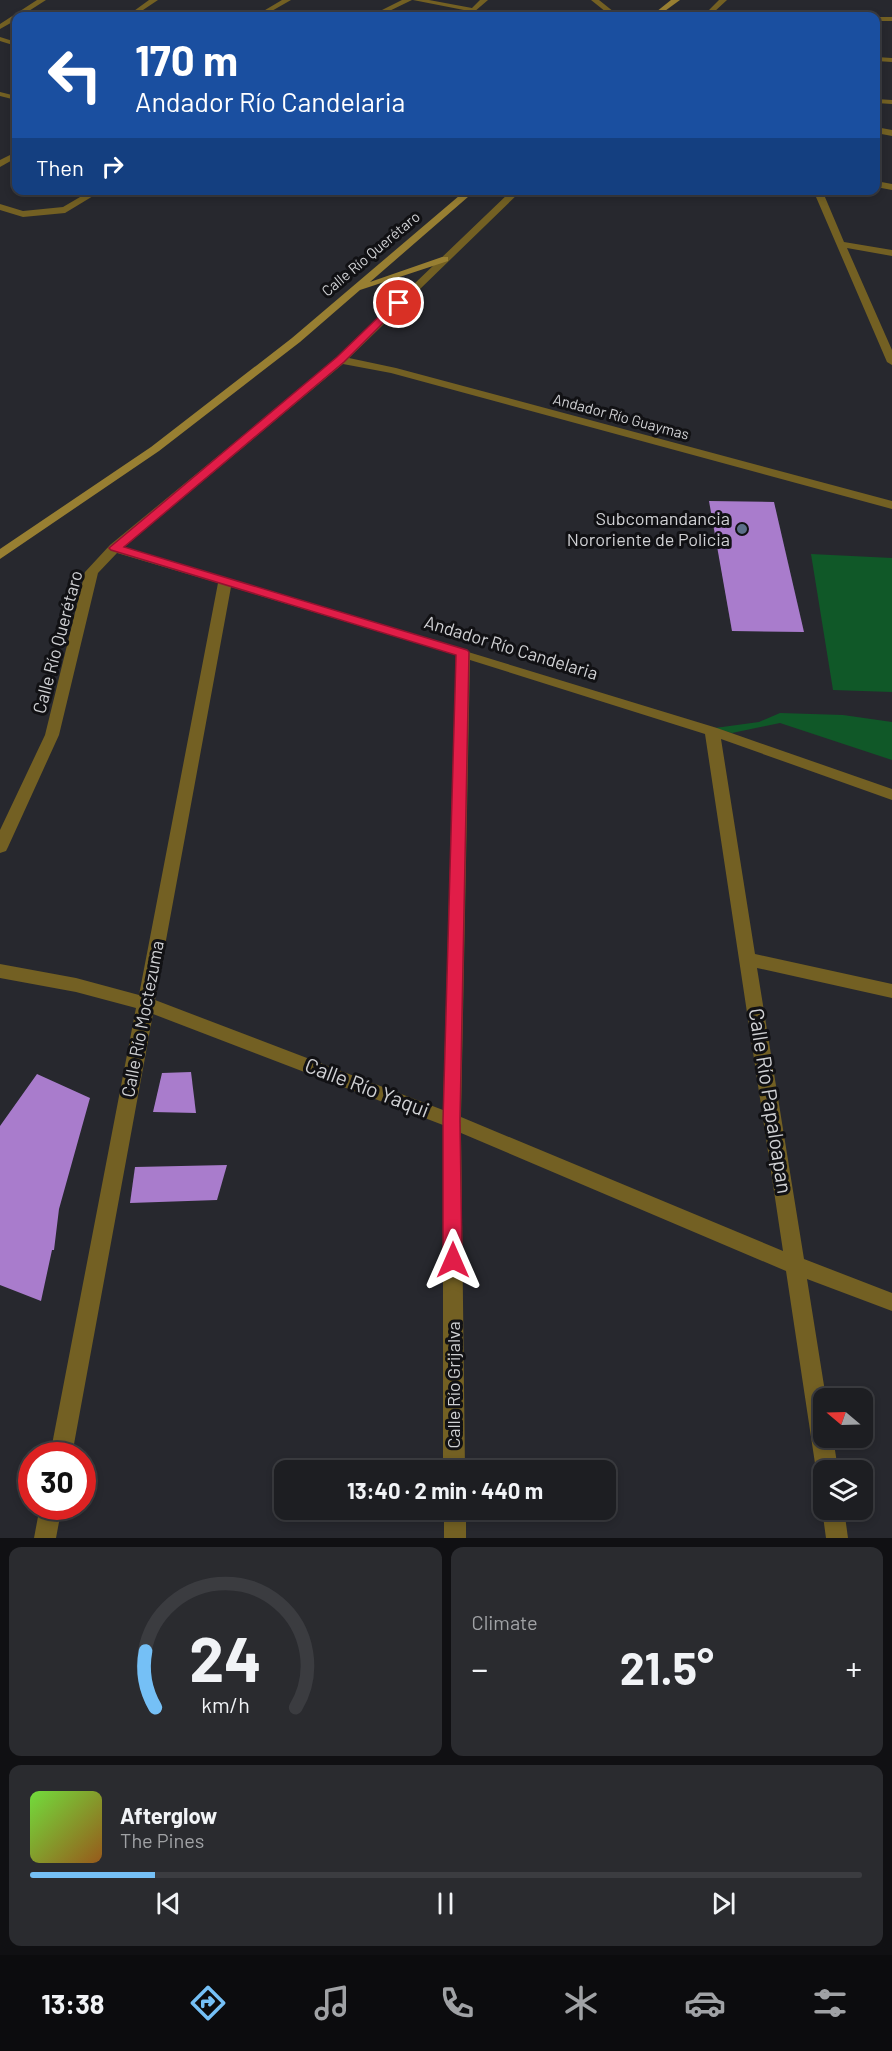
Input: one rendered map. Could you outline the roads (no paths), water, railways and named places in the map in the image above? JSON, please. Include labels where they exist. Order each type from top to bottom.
[{"type":"main road","points":[[660,12],[676,0]]},
{"type":"main road","name":"Calle Río Querétaro","points":[[0,555],[155,448],[296,340],[466,195]]},
{"type":"main road","points":[[357,290],[445,259]]},
{"type":"street","points":[[24,12],[42,0]]},
{"type":"street","points":[[136,12],[154,0]]},
{"type":"street","points":[[266,12],[286,0]]},
{"type":"street","points":[[382,12],[408,0]]},
{"type":"street","points":[[417,0],[474,10],[484,0]]},
{"type":"street","points":[[595,0],[610,12]]},
{"type":"street","points":[[710,12],[723,0]]},
{"type":"street","points":[[0,207],[23,214],[65,210],[90,195]]},
{"type":"street","name":"Calle Río Querétaro","points":[[0,847],[52,735],[92,572],[115,548],[341,360],[513,195]]},
{"type":"street","points":[[819,195],[892,362]]},
{"type":"street","points":[[840,244],[892,253]]},
{"type":"street","points":[[879,332],[892,334]]},
{"type":"street","name":"Andador Río Guaymas","points":[[341,360],[392,370],[892,505]]},
{"type":"street","name":"Andador Río Candelaria","points":[[115,548],[225,583],[463,652],[712,731],[892,795]]},
{"type":"street","name":"Calle Río Moctezuma","points":[[63,1442],[225,583]]},
{"type":"street","name":"Calle Río Grijalva","points":[[454,1460],[452,1120],[463,652]]},
{"type":"street","name":"Calle Río Papaloapan","points":[[712,731],[825,1460]]},
{"type":"street","points":[[748,959],[892,991]]},
{"type":"street","name":"Calle Río Yaqui","points":[[0,971],[76,986],[146,1004],[452,1120],[795,1264],[892,1302]]},
{"type":"street","points":[[45,1538],[48,1520]]},
{"type":"street","points":[[454,1520],[455,1538]]},
{"type":"street","points":[[835,1520],[837,1538]]},
{"type":"place","name":"Subcomandancia Nororiente de Policia","points":[[742,529]]}]
